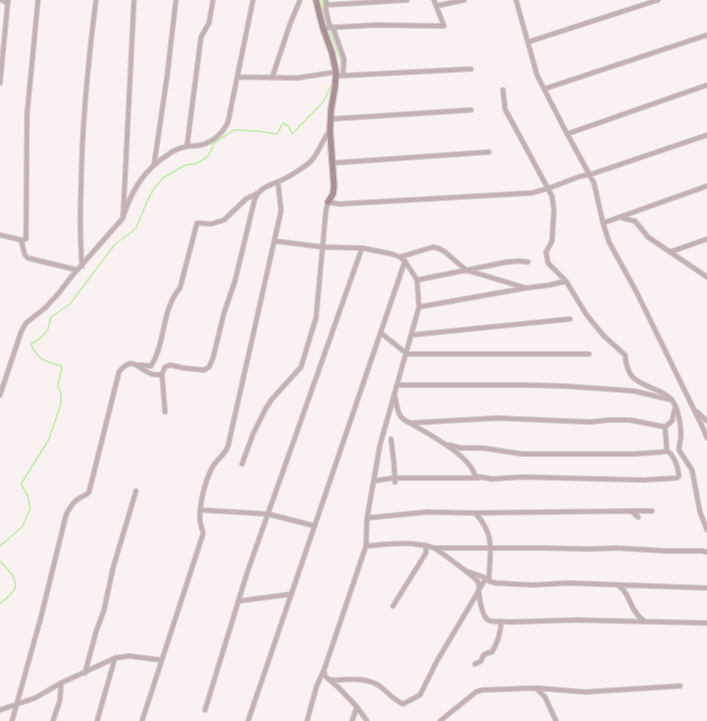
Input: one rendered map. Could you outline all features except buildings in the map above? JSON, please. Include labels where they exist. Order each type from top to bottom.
[{"type":"street","points":[[0,83],[8,1],[1,0]]},
{"type":"street","points":[[0,235],[21,240],[26,238],[27,115],[38,0]]},
{"type":"street","points":[[82,266],[80,242],[82,142],[88,59],[96,0]]},
{"type":"street","points":[[123,218],[134,0]]},
{"type":"street","points":[[154,165],[168,77],[176,0]]},
{"type":"street","points":[[187,146],[202,37],[209,23],[213,0]]},
{"type":"street","points":[[0,395],[21,332],[26,323],[45,308],[123,218],[130,196],[136,184],[154,165],[169,153],[187,146],[200,145],[212,140],[225,129],[228,122],[253,0]]},
{"type":"street","points":[[272,78],[290,24],[300,0]]},
{"type":"street","points":[[242,464],[253,434],[266,408],[272,399],[301,367],[316,318],[326,210],[328,202],[333,194],[334,186],[334,163],[330,131],[336,74],[332,53],[323,28],[316,0]]},
{"type":"street","points":[[343,75],[344,59],[333,28],[328,24],[326,2],[407,0]]},
{"type":"street","points":[[323,28],[376,25],[444,26],[434,0]]},
{"type":"street","points":[[436,6],[464,0]]},
{"type":"street","points":[[516,0],[537,76],[594,183],[609,242],[636,291],[707,438]]},
{"type":"street","points":[[528,42],[658,0]]},
{"type":"street","points":[[544,90],[707,35]]},
{"type":"street","points":[[237,77],[297,78],[336,74],[343,75],[471,69]]},
{"type":"street","points":[[567,134],[707,85]]},
{"type":"street","points":[[504,90],[505,108],[552,196],[554,210],[552,241],[546,252],[548,263],[566,281],[586,314],[603,335],[620,352],[626,355],[626,365],[630,376],[637,381],[665,394],[672,400],[676,407],[681,435],[679,450],[692,470],[700,512],[707,530]]},
{"type":"street","points":[[331,119],[471,110]]},
{"type":"street","points":[[165,412],[162,374],[165,367],[170,365],[204,370],[209,366],[213,358],[224,313],[237,273],[255,198],[264,187],[278,182],[311,161],[330,131]]},
{"type":"street","points":[[328,202],[339,204],[532,193],[548,189],[581,176],[589,175],[707,135]]},
{"type":"street","points":[[334,163],[489,152]]},
{"type":"street","points":[[142,721],[203,534],[203,529],[200,522],[200,510],[208,474],[226,451],[228,446],[281,211],[278,182]]},
{"type":"street","points":[[603,223],[622,218],[707,186]]},
{"type":"street","points":[[12,721],[41,617],[66,515],[71,506],[77,500],[86,496],[89,492],[119,372],[124,366],[129,364],[151,366],[157,357],[168,311],[174,295],[180,288],[197,223],[211,224],[224,220],[246,199],[258,193]]},
{"type":"street","points":[[622,218],[635,221],[648,237],[707,277]]},
{"type":"street","points":[[670,252],[707,239]]},
{"type":"street","points":[[21,240],[25,255],[28,258],[77,270]]},
{"type":"street","points":[[275,241],[322,247],[362,248],[400,257],[405,261],[417,280],[419,308],[380,446],[367,518],[366,546],[324,670],[317,685],[307,721]]},
{"type":"street","points":[[400,257],[433,247],[440,249],[466,270],[526,288]]},
{"type":"street","points":[[205,710],[268,514],[362,248]]},
{"type":"street","points":[[248,721],[405,261]]},
{"type":"street","points":[[417,280],[507,262],[528,262]]},
{"type":"street","points":[[419,308],[566,281]]},
{"type":"street","points":[[411,335],[570,319]]},
{"type":"street","points":[[381,333],[407,354],[589,354]]},
{"type":"street","points":[[138,365],[151,374],[162,374]]},
{"type":"street","points":[[398,385],[564,386],[634,391],[672,400]]},
{"type":"street","points":[[395,394],[399,414],[403,420],[441,442],[463,459],[474,471],[475,476],[484,478]]},
{"type":"street","points":[[665,427],[672,421],[676,407]]},
{"type":"street","points":[[695,411],[707,421]]},
{"type":"street","points":[[410,423],[498,418],[590,422],[630,420],[665,427]]},
{"type":"street","points":[[665,427],[666,450]]},
{"type":"street","points":[[391,439],[395,480]]},
{"type":"street","points":[[441,442],[460,448],[483,448],[522,454],[634,454],[662,452],[666,450]]},
{"type":"street","points":[[374,481],[522,477],[643,480],[677,478],[679,476],[678,468],[672,454],[666,450]]},
{"type":"street","points":[[85,673],[96,632],[104,610],[113,568],[136,491]]},
{"type":"street","points":[[200,510],[268,514],[315,526]]},
{"type":"street","points":[[367,518],[427,512],[475,514],[652,511]]},
{"type":"street","points":[[631,512],[638,517]]},
{"type":"street","points":[[330,680],[373,681],[388,692],[395,700],[403,704],[420,695],[437,661],[479,590],[488,580],[491,548],[490,539],[483,522],[475,514]]},
{"type":"street","points":[[366,546],[400,543],[424,544],[444,553],[477,581],[481,603],[486,618],[493,621],[643,621],[707,623]]},
{"type":"street","points":[[393,606],[426,553],[424,544]]},
{"type":"street","points":[[434,548],[616,548],[707,552]]},
{"type":"street","points":[[463,569],[488,580],[533,585],[568,583],[707,588]]},
{"type":"street","points":[[619,586],[624,589],[637,616],[643,621]]},
{"type":"street","points":[[239,601],[292,594]]},
{"type":"street","points":[[475,664],[481,661],[482,656],[492,652],[496,646],[501,631],[501,621]]},
{"type":"street","points":[[0,710],[35,698],[61,683],[115,658],[129,656],[161,660]]},
{"type":"street","points":[[97,721],[115,658]]},
{"type":"street","points":[[324,670],[325,676],[357,707],[366,721]]},
{"type":"street","points":[[53,721],[60,700],[61,683]]},
{"type":"street","points":[[440,721],[476,692],[482,690],[536,688],[585,692],[680,686]]},
{"type":"street","points":[[536,688],[545,697],[556,721]]},
{"type":"street","points":[[352,721],[357,707]]},
{"type":"waterway","points":[[322,0],[324,17],[341,60],[341,73]]},
{"type":"waterway","points":[[0,546],[22,527],[30,509],[28,496],[21,484],[48,441],[61,404],[61,394],[58,386],[62,366],[43,360],[36,354],[31,344],[41,338],[48,329],[51,317],[70,304],[115,244],[136,228],[148,199],[155,187],[163,178],[185,165],[195,164],[206,158],[214,143],[234,130],[277,134],[283,123],[288,126],[292,134],[323,102],[331,86]]},
{"type":"waterway","points":[[0,561],[12,574],[15,582],[13,592],[0,604]]}]
